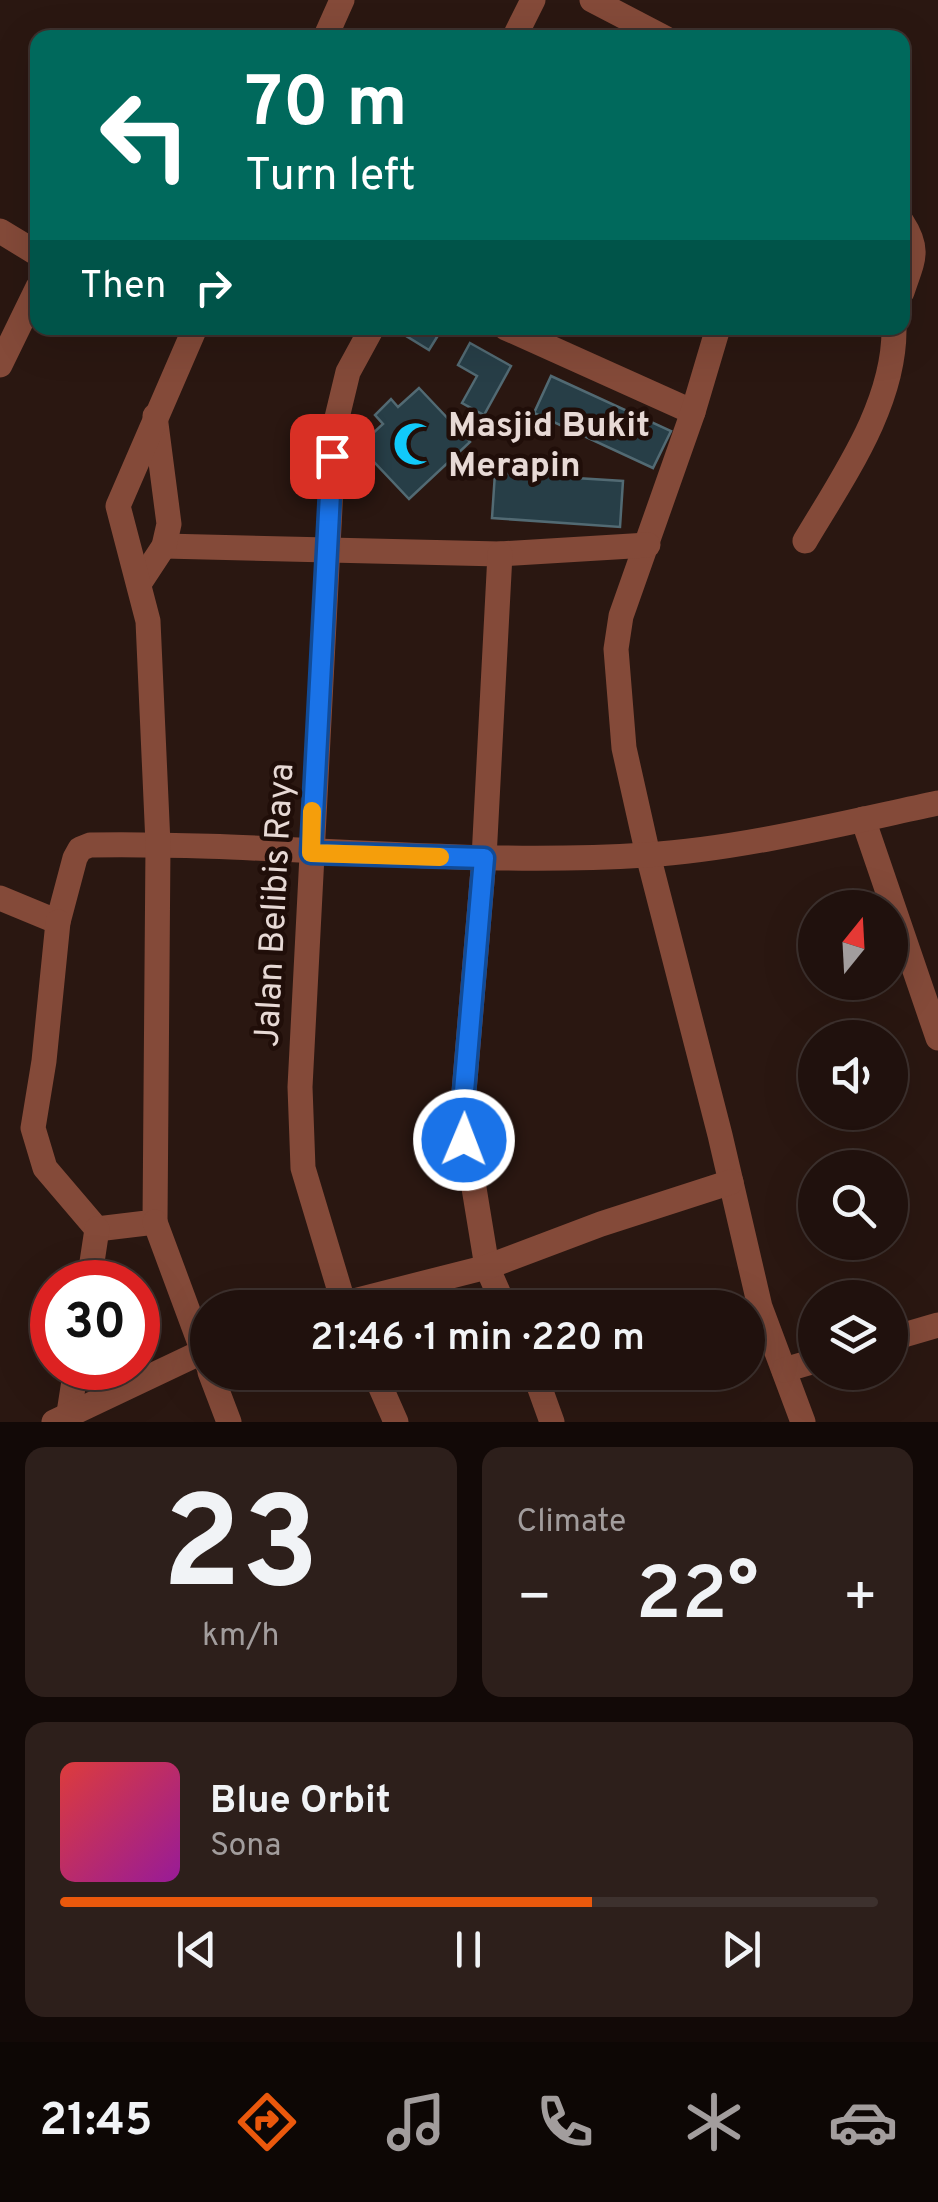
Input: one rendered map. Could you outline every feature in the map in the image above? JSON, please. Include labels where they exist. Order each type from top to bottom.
[{"type":"street","points":[[329,30],[342,0]]},
{"type":"street","points":[[518,30],[533,0]]},
{"type":"street","points":[[592,0],[650,30]]},
{"type":"street","points":[[0,231],[30,249]]},
{"type":"street","points":[[910,233],[916,250],[910,268]]},
{"type":"street","points":[[0,365],[30,303]]},
{"type":"street","points":[[190,1315],[155,1222],[158,844],[148,621],[118,506],[192,335]]},
{"type":"street","name":"Jalan Belibis Raya","points":[[334,1290],[303,1168],[300,1087],[334,430],[348,372],[368,335]]},
{"type":"street","points":[[543,335],[693,412]]},
{"type":"street","points":[[716,335],[648,546],[620,616],[616,649],[624,748],[730,1182],[750,1290]]},
{"type":"street","points":[[805,541],[875,413],[892,368],[894,335]]},
{"type":"street","points":[[139,584],[164,546],[169,524],[156,416]]},
{"type":"street","points":[[164,546],[500,554],[648,546]]},
{"type":"street","points":[[497,1290],[488,1268],[462,1115],[484,858],[500,554]]},
{"type":"street","points":[[92,1260],[97,1230],[45,1168],[33,1128],[58,922],[80,850],[90,845],[222,844],[311,853],[484,858],[648,855],[770,838],[938,803]]},
{"type":"street","points":[[863,819],[938,1038]]},
{"type":"street","points":[[0,898],[58,922]]},
{"type":"street","points":[[401,1290],[488,1268],[602,1224],[730,1182]]},
{"type":"street","points":[[97,1230],[155,1222]]},
{"type":"street","points":[[908,1334],[938,1325]]},
{"type":"street","points":[[765,1331],[803,1422]]},
{"type":"street","points":[[784,1370],[798,1366]]},
{"type":"street","points":[[62,1417],[190,1367]]},
{"type":"street","points":[[62,1417],[70,1390]]},
{"type":"street","points":[[218,1390],[229,1422]]},
{"type":"street","points":[[382,1390],[396,1422]]},
{"type":"street","points":[[541,1390],[552,1422]]},
{"type":"building","points":[[405,335],[438,335],[429,350]]},
{"type":"building","points":[[470,343],[511,366],[484,415],[462,403],[477,376],[458,365]]},
{"type":"building","points":[[551,376],[671,431],[653,468],[534,413]]},
{"type":"building","name":"Masjid Bukit Merapin","points":[[419,388],[470,442],[409,499],[359,446],[383,424],[375,415],[391,399],[398,407]]},
{"type":"building","points":[[495,473],[623,481],[620,527],[492,518]]},
{"type":"slow traffic","points":[[312,811],[311,853],[440,857]]},
{"type":"place","name":"Masjid Bukit Merapin","points":[[415,444]]},
{"type":"route","points":[[332,456],[311,853],[484,858],[462,1115],[464,1140]]}]
